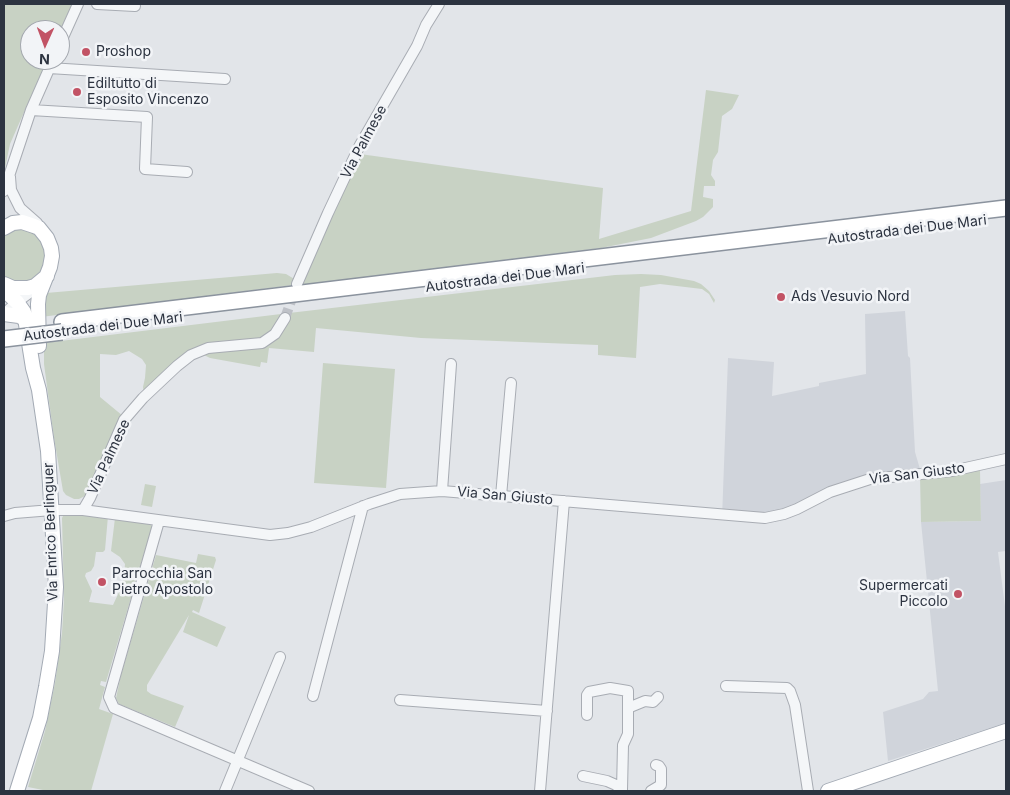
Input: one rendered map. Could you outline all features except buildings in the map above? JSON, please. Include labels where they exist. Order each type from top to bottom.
[{"type":"highway","name":"Autostrada dei Due Mari","points":[[4,339],[62,327],[1006,208]]},
{"type":"highway","name":"Autostrada dei Due Mari","points":[[4,329],[62,327],[1006,218]]},
{"type":"main road","points":[[4,228],[12,222],[22,222],[40,228]]},
{"type":"main road","name":"Via Enrico Berlinguer","points":[[39,390],[41,381],[37,315],[40,295],[48,275],[52,256],[47,238],[40,228]]},
{"type":"main road","points":[[4,284],[21,288],[36,286],[48,275]]},
{"type":"main road","points":[[4,290],[17,302]]},
{"type":"main road","name":"Via Enrico Berlinguer","points":[[17,302],[24,312],[26,320],[48,451],[56,587],[52,651],[40,718],[17,791]]},
{"type":"main road","points":[[4,314],[20,316],[26,320]]},
{"type":"main road","points":[[828,791],[1006,731]]},
{"type":"main road","points":[[858,791],[1006,739]]},
{"type":"street","points":[[70,22],[78,4]]},
{"type":"street","points":[[97,4],[135,6]]},
{"type":"street","name":"Via Palmese","points":[[297,284],[360,145],[439,4]]},
{"type":"street","points":[[70,66],[225,79]]},
{"type":"street","points":[[4,191],[30,110],[48,70]]},
{"type":"street","points":[[30,110],[147,117],[145,169],[187,172]]},
{"type":"street","points":[[10,174],[11,190],[20,208],[40,228]]},
{"type":"street","points":[[4,314],[36,286]]},
{"type":"street","name":"Via Palmese","points":[[83,510],[97,483],[124,420],[143,398],[170,372],[191,355],[208,348],[262,343],[275,334],[285,318]]},
{"type":"street","points":[[442,492],[451,364]]},
{"type":"street","points":[[501,496],[511,383]]},
{"type":"street","name":"Via San Giusto","points":[[4,516],[15,512],[83,510],[270,535],[311,527],[363,506],[400,494],[442,492],[765,518],[791,512],[830,492],[870,479],[952,471],[1006,459]]},
{"type":"street","points":[[540,791],[564,501]]},
{"type":"street","points":[[313,696],[363,506]]},
{"type":"street","points":[[159,521],[109,697],[114,708],[309,791]]},
{"type":"street","points":[[225,791],[280,657]]},
{"type":"street","points":[[726,686],[787,688],[790,691],[795,706],[808,791]]},
{"type":"street","points":[[587,715],[588,693],[610,688],[628,691],[628,734],[622,749],[622,791]]},
{"type":"street","points":[[628,708],[645,701],[653,702],[658,697]]},
{"type":"street","points":[[400,700],[547,711]]},
{"type":"street","points":[[651,791],[661,786],[661,769],[659,766],[656,766]]},
{"type":"street","points":[[583,776],[594,780],[607,781],[616,785],[622,791]]},
{"type":"shaded area","points":[[905,311],[908,356],[910,358],[915,452],[922,476],[883,480],[850,488],[796,515],[778,520],[763,522],[722,518],[728,358],[774,362],[772,396],[819,386],[819,383],[866,374],[865,314]]},
{"type":"shaded area","points":[[1006,480],[1006,551],[998,552],[1006,614],[1006,723],[888,761],[883,712],[923,699],[929,692],[938,691],[921,522],[981,521],[980,484]]},
{"type":"green space","points":[[4,4],[72,4],[65,20],[20,20],[20,70],[43,70],[10,144],[4,173]]},
{"type":"green space","points":[[706,90],[739,95],[732,109],[722,116],[718,152],[713,160],[711,175],[715,181],[715,186],[704,186],[703,197],[713,199],[713,207],[696,221],[651,238],[601,248],[301,285],[360,154],[603,188],[599,239],[691,211]]},
{"type":"green space","points":[[15,224],[40,234],[47,260],[40,276],[26,285],[4,279],[4,232]]},
{"type":"green space","points":[[277,273],[286,274],[296,280],[293,285],[41,317],[46,293]]},
{"type":"green space","points":[[615,275],[661,275],[694,281],[709,291],[715,300],[714,303],[709,294],[702,289],[660,284],[640,287],[636,358],[598,355],[598,345],[421,338],[316,328],[314,352],[269,348],[267,363],[261,362],[260,367],[210,358],[200,353],[252,347],[286,325],[289,313]]},
{"type":"green space","points":[[281,314],[279,322],[272,332],[257,341],[205,345],[144,394],[146,365],[142,359],[129,351],[116,355],[100,354],[100,397],[123,416],[87,495],[74,499],[66,495],[63,491],[54,438],[44,364],[44,343]]},
{"type":"green space","points":[[323,363],[395,369],[386,488],[314,483]]},
{"type":"green space","points":[[980,470],[981,521],[921,522],[920,476]]},
{"type":"green space","points":[[145,484],[156,486],[152,507],[141,505]]},
{"type":"green space","points":[[64,514],[108,516],[105,550],[103,552],[96,552],[94,566],[85,576],[92,591],[89,602],[113,605],[120,590],[125,564],[120,557],[111,551],[115,518],[151,524],[152,527],[106,682],[101,681],[100,685],[105,687],[99,709],[113,714],[91,791],[48,791],[28,787],[45,731],[55,683],[62,633],[64,599],[62,518]]},
{"type":"green space","points":[[198,554],[215,557],[216,560],[199,613],[193,610],[192,612],[226,627],[217,647],[183,632],[189,615],[147,685],[147,691],[151,694],[184,706],[175,727],[119,704],[116,698],[156,555],[196,563]]},
{"type":"tunnel","points":[[285,318],[295,290]]},
{"type":"place","name":"Proshop","points":[[86,52]]},
{"type":"place","name":"Ediltutto di Esposito Vincenzo","points":[[77,92]]},
{"type":"place","name":"Ads Vesuvio Nord","points":[[781,297]]},
{"type":"place","name":"Parrocchia San Pietro Apostolo","points":[[102,582]]},
{"type":"place","name":"Supermercati Piccolo","points":[[958,594]]}]
